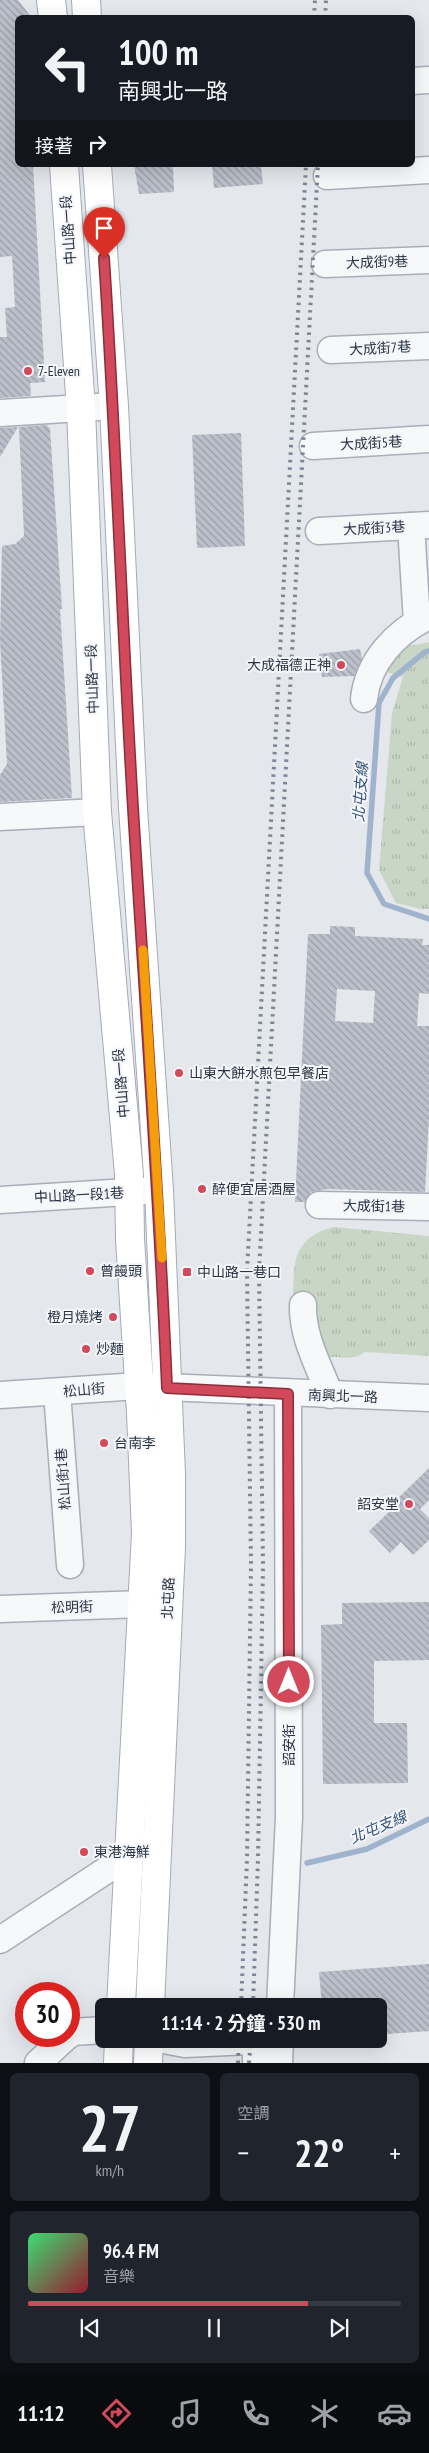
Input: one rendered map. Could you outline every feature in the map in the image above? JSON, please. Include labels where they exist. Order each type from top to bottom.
[{"type":"main road","points":[[52,0],[53,15]]},
{"type":"main road","points":[[86,0],[87,15]]},
{"type":"main road","name":"中山路一段","points":[[64,167],[82,409],[98,812],[130,1193]]},
{"type":"main road","points":[[97,167],[114,406],[133,808],[158,1190]]},
{"type":"main road","name":"北屯路","points":[[150,1998],[171,1547],[167,1388],[158,1190]]},
{"type":"main road","name":"北屯路","points":[[121,1998],[146,1533],[130,1239],[130,1193]]},
{"type":"main road","points":[[118,2063],[119,2048]]},
{"type":"main road","points":[[148,2063],[149,2048]]},
{"type":"street","points":[[415,81],[429,80]]},
{"type":"street","points":[[327,176],[429,170]]},
{"type":"street","name":"大成街9巷","points":[[325,264],[429,260]]},
{"type":"street","name":"大成街7巷","points":[[332,350],[429,346]]},
{"type":"street","points":[[0,413],[114,406]]},
{"type":"street","name":"大成街5巷","points":[[313,446],[429,439]]},
{"type":"street","points":[[364,699],[365,689],[383,650],[423,619],[420,525]]},
{"type":"street","name":"大成街3巷","points":[[319,531],[420,525]]},
{"type":"street","points":[[0,817],[98,812]]},
{"type":"street","name":"中山路一段1巷","points":[[0,1200],[158,1190]]},
{"type":"street","name":"大成街1巷","points":[[319,1204],[429,1207]]},
{"type":"street","points":[[303,1305],[302,1317],[307,1338],[330,1395]]},
{"type":"street","name":"松山街","points":[[0,1395],[139,1386],[167,1388]]},
{"type":"street","name":"南興北一路","points":[[167,1388],[429,1398]]},
{"type":"street","name":"松山街1巷","points":[[57,1392],[70,1565]]},
{"type":"street","name":"詔安街","points":[[280,1998],[286,1840],[289,1817],[288,1394]]},
{"type":"street","name":"松明街","points":[[0,1609],[143,1604]]},
{"type":"street","points":[[0,1940],[128,1856]]},
{"type":"street","points":[[80,2032],[95,2031]]},
{"type":"street","points":[[38,2063],[56,2047]]},
{"type":"street","points":[[256,2048],[256,2063]]},
{"type":"street","points":[[279,2063],[280,2048]]},
{"type":"green space","points":[[429,642],[429,909],[421,909],[396,903],[379,870],[392,713],[403,677],[374,668],[386,651]]},
{"type":"green space","points":[[334,1227],[429,1236],[429,1356],[365,1352],[351,1358],[324,1356],[308,1352],[295,1340],[292,1328],[297,1256],[309,1239],[319,1232]]},
{"type":"building","points":[[0,0],[18,0],[30,15],[15,15],[15,167],[33,167],[45,382],[30,383],[31,396],[0,398],[0,337],[7,337],[5,308],[15,307],[12,256],[0,257]]},
{"type":"building","points":[[134,167],[173,167],[174,192],[139,194]]},
{"type":"building","points":[[212,167],[261,167],[263,184],[214,188]]},
{"type":"building","points":[[47,425],[50,429],[72,798],[0,802],[0,775],[7,764],[0,641],[2,546],[15,544],[24,536],[19,427]]},
{"type":"building","points":[[18,427],[0,457],[0,428]]},
{"type":"building","points":[[241,433],[245,546],[197,548],[192,435]]},
{"type":"building","name":"大成福德正神","points":[[360,649],[362,659],[354,676],[322,677],[319,654]]},
{"type":"building","points":[[330,926],[355,927],[355,936],[423,939],[422,945],[429,945],[429,994],[419,993],[417,1026],[429,1026],[429,1118],[425,1192],[327,1189],[311,1192],[305,1202],[295,1202],[308,934],[330,934]],"holes":[[[337,989],[375,991],[373,1023],[335,1021]]]},
{"type":"building","points":[[429,1468],[429,1500],[420,1509],[429,1518],[429,1540],[413,1555],[401,1542],[390,1553],[369,1531],[391,1510],[389,1507]]},
{"type":"building","points":[[429,1602],[429,1660],[374,1661],[374,1723],[407,1723],[408,1783],[323,1784],[321,1625],[342,1624],[342,1603]]},
{"type":"building","points":[[429,1964],[429,2031],[387,2034],[387,1998],[321,1998],[319,1972]]},
{"type":"waterway","name":"北屯支線","points":[[429,651],[425,652],[393,678],[379,703],[367,873],[384,904],[429,919]]},
{"type":"waterway","name":"北屯支線","points":[[307,1863],[367,1849],[429,1819]]},
{"type":"railway","points":[[314,15],[315,0]]},
{"type":"railway","points":[[325,15],[326,0]]},
{"type":"railway","points":[[241,1998],[247,1859],[251,1565],[247,1271],[306,167]]},
{"type":"railway","points":[[253,1998],[258,1859],[263,1565],[259,1272],[318,167]]},
{"type":"railway","points":[[238,2063],[239,2048]]},
{"type":"railway","points":[[249,2063],[250,2048]]},
{"type":"slow traffic","points":[[143,950],[162,1258]]},
{"type":"place","name":"7-Eleven","points":[[28,371]]},
{"type":"place","name":"大成福德正神","points":[[341,665]]},
{"type":"place","name":"山東大餅水煎包早餐店","points":[[179,1073]]},
{"type":"place","name":"醉便宜居酒屋","points":[[202,1189]]},
{"type":"place","name":"曾饅頭","points":[[90,1271]]},
{"type":"place","name":"中山路一巷口","points":[[187,1272]]},
{"type":"place","name":"橙月燒烤","points":[[113,1317]]},
{"type":"place","name":"炒麵","points":[[86,1349]]},
{"type":"place","name":"台南李","points":[[104,1443]]},
{"type":"place","name":"詔安堂","points":[[409,1504]]},
{"type":"place","name":"東港海鮮","points":[[84,1852]]},
{"type":"route","points":[[104,258],[114,406],[133,808],[158,1190],[167,1388],[230,1389],[288,1394],[289,1682]]}]
